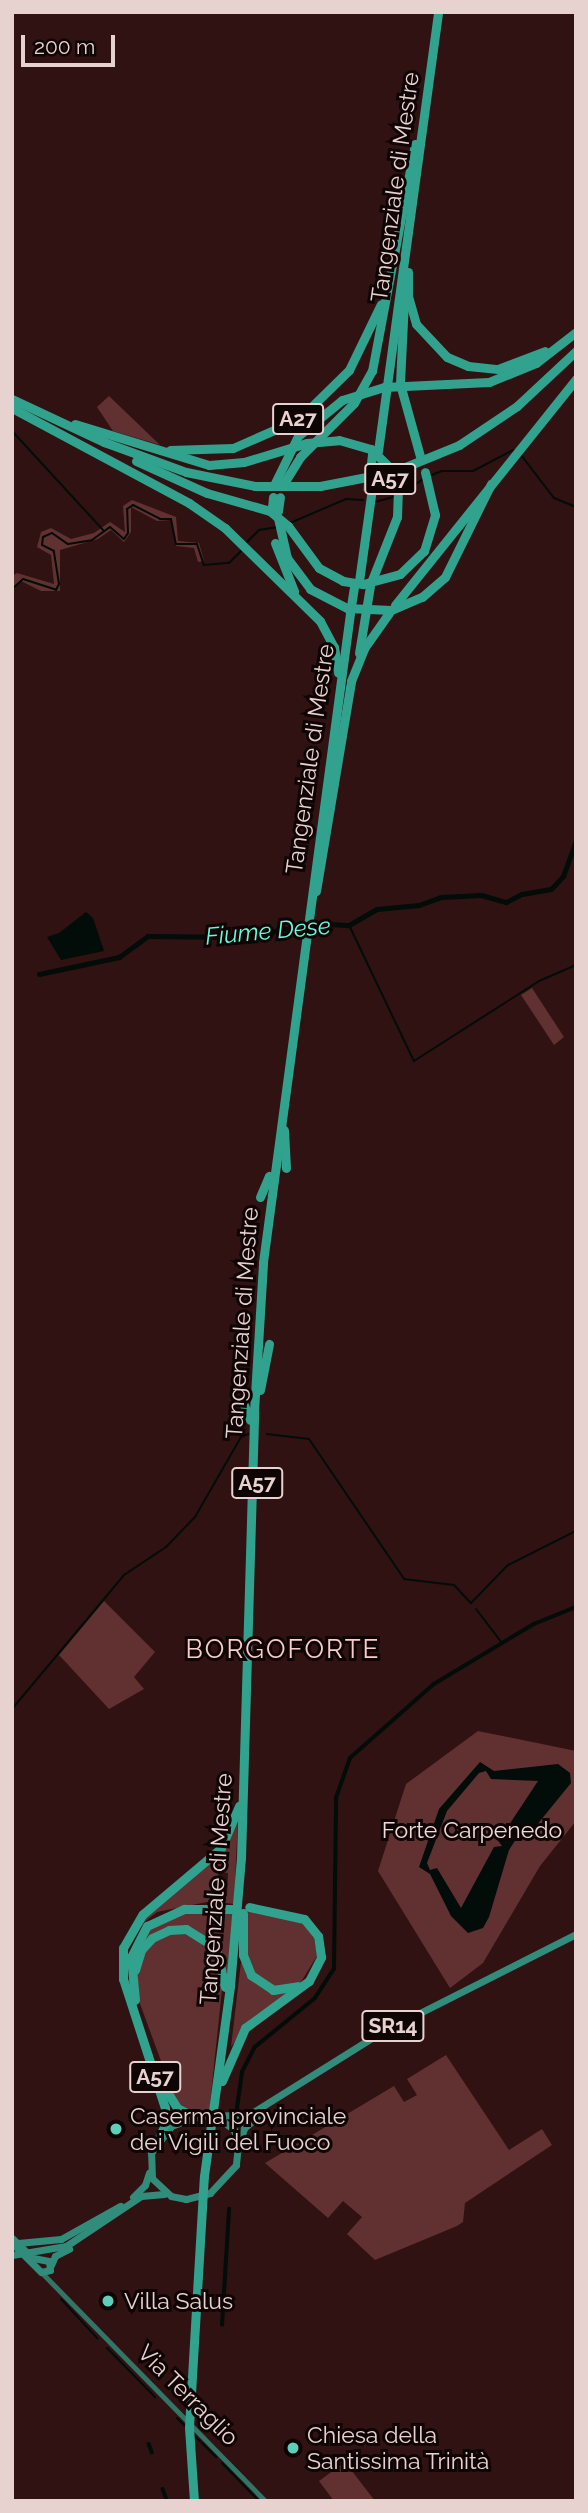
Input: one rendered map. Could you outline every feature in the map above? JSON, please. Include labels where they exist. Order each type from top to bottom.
[{"type":"highway","name":"Tangenziale di Mestre","points":[[372,472],[436,12]]},
{"type":"highway","name":"A57","points":[[408,272],[419,139]]},
{"type":"highway","points":[[419,139],[387,289],[377,356],[366,384],[344,414],[300,457],[280,483],[302,431],[321,413],[350,396],[407,386],[464,386],[514,375],[576,331]]},
{"type":"highway","points":[[408,272],[409,305],[419,329],[437,350],[461,364],[483,369],[511,367],[576,331]]},
{"type":"highway","points":[[408,272],[399,376],[419,456]]},
{"type":"highway","name":"A27","points":[[144,446],[193,452],[233,448],[299,419],[349,370],[387,289]]},
{"type":"highway","name":"A57","points":[[534,395],[576,351]]},
{"type":"highway","name":"A57","points":[[85,436],[136,461],[224,483],[311,492],[396,477],[462,449],[534,395],[576,359]]},
{"type":"highway","points":[[356,665],[391,609],[576,379]]},
{"type":"highway","name":"A27","points":[[12,397],[69,422],[144,446],[218,465],[326,440],[375,452]]},
{"type":"highway","name":"A27","points":[[12,397],[85,436]]},
{"type":"highway","points":[[12,406],[85,436]]},
{"type":"highway","points":[[12,406],[189,503],[239,540],[308,609]]},
{"type":"highway","name":"A57","points":[[85,436],[170,467],[224,483]]},
{"type":"highway","points":[[375,452],[391,469]]},
{"type":"highway","points":[[136,461],[274,519],[294,535],[319,568],[343,581],[374,583],[409,568],[429,541],[435,514],[425,472]]},
{"type":"highway","points":[[277,497],[274,519],[299,577],[340,606],[375,612],[391,609],[425,595],[449,572],[491,484]]},
{"type":"highway","points":[[316,891],[356,665],[374,583],[400,501],[398,485]]},
{"type":"highway","name":"Tangenziale di Mestre","points":[[215,2112],[222,2081],[241,1909],[260,1390],[268,1262],[327,779],[370,490]]},
{"type":"highway","name":"A57","points":[[274,519],[290,584],[329,637],[338,669],[327,779]]},
{"type":"highway","name":"Tangenziale di Mestre","points":[[310,917],[316,891],[353,610]]},
{"type":"highway","name":"Tangenziale di Mestre","points":[[194,2501],[191,2453],[203,2190],[222,2048],[239,1881],[247,1762],[253,1436],[263,1262],[276,1150],[308,936]]},
{"type":"highway","points":[[284,1129],[286,1168]]},
{"type":"highway","points":[[260,1196],[276,1150]]},
{"type":"highway","points":[[260,1390],[270,1344]]},
{"type":"highway","points":[[244,1405],[253,1436]]},
{"type":"highway","name":"A57","points":[[158,2140],[165,2124],[165,2108],[121,1966],[127,1936],[148,1910],[221,1847],[236,1817],[247,1762]]},
{"type":"highway","name":"A57","points":[[241,1909],[293,1917],[310,1930],[318,1954],[304,1982],[279,1990],[251,1975],[243,1955],[241,1909]]},
{"type":"highway","name":"A57","points":[[193,2116],[179,2110],[167,2094],[136,2011],[130,1962],[144,1928],[180,1910],[241,1909],[301,1917],[316,1933],[321,1957],[304,1986],[245,2028],[222,2081]]},
{"type":"highway","name":"A57","points":[[136,2011],[135,1969],[146,1944],[172,1929],[197,1933],[216,1948],[222,1963],[222,2048]]},
{"type":"highway","name":"Tangenziale di Mestre","points":[[191,2453],[200,2501]]},
{"type":"main road","name":"SR14","points":[[193,2116],[215,2112],[250,2115],[378,2034],[576,1936]]},
{"type":"main road","name":"SR14","points":[[20,2250],[26,2241],[53,2241],[149,2193],[192,2199],[216,2189],[235,2168],[242,2132],[253,2119],[338,2062],[576,1936]]},
{"type":"main road","points":[[215,2112],[232,2128],[238,2148]]},
{"type":"main road","points":[[158,2140],[174,2124],[193,2116]]},
{"type":"main road","name":"SR14","points":[[51,2267],[57,2255],[87,2239],[145,2185],[158,2140]]},
{"type":"main road","points":[[150,2169],[155,2183],[168,2195]]},
{"type":"main road","name":"SR14","points":[[20,2250],[73,2243],[124,2206]]},
{"type":"main road","points":[[20,2250],[66,2241],[124,2206]]},
{"type":"main road","points":[[20,2250],[43,2260],[51,2267],[55,2286]]},
{"type":"main road","name":"Via Terraglio","points":[[20,2250],[265,2501]]},
{"type":"main road","points":[[40,2271],[43,2260]]},
{"type":"main road","points":[[40,2271],[51,2267]]},
{"type":"green space","points":[[109,396],[160,445],[113,431],[97,407]]},
{"type":"green space","points":[[132,500],[176,517],[178,541],[199,543],[204,561],[198,562],[194,548],[176,546],[171,520],[157,521],[131,507],[131,532],[124,542],[111,530],[98,539],[60,550],[60,591],[41,591],[21,581],[12,591],[12,576],[17,573],[54,584],[51,555],[37,547],[41,532],[51,528],[71,539],[94,533],[110,522],[125,532],[123,506]]},
{"type":"green space","points":[[532,988],[564,1037],[554,1045],[521,995]]},
{"type":"green space","points":[[104,1601],[155,1652],[134,1677],[144,1689],[109,1709],[59,1655]]},
{"type":"green space","name":"Forte Carpenedo","points":[[478,1731],[576,1751],[576,1821],[540,1866],[483,1963],[450,1988],[378,1871],[406,1784]]},
{"type":"green space","points":[[238,1818],[234,1904],[219,1902],[227,1896],[228,1873],[219,1872],[212,1901],[157,1912],[143,1923],[124,1954],[136,1924],[199,1871]]},
{"type":"green space","points":[[233,1910],[228,1975],[212,1941],[191,1928],[167,1928],[133,1959],[141,1935],[175,1912]]},
{"type":"green space","points":[[273,1911],[299,1917],[310,1925],[314,1930],[318,1939],[321,1953],[317,1969],[308,1980],[318,1963],[319,1944],[308,1924]]},
{"type":"green space","points":[[248,1912],[284,1915],[303,1924],[314,1938],[317,1956],[301,1982],[276,1988],[258,1980],[244,1953]]},
{"type":"green space","points":[[173,1930],[209,1941],[223,1980],[209,2113],[190,2112],[176,2102],[139,2001],[137,1965],[145,1946]]},
{"type":"green space","points":[[241,1962],[260,1985],[282,1991],[307,1981],[250,2021],[231,2047]]},
{"type":"green space","points":[[446,2055],[509,2150],[542,2129],[552,2145],[465,2203],[463,2222],[457,2226],[375,2260],[347,2234],[362,2217],[343,2201],[328,2218],[265,2163],[394,2086],[404,2102],[417,2095],[407,2079]]},
{"type":"green space","points":[[345,2462],[375,2501],[334,2501],[319,2481]]},
{"type":"shaded area","points":[[86,912],[93,918],[104,951],[61,960],[47,937],[59,933]]},
{"type":"shaded area","points":[[480,1762],[494,1771],[558,1764],[570,1773],[571,1783],[536,1826],[520,1833],[509,1850],[489,1917],[483,1928],[468,1933],[451,1916],[430,1874],[419,1867],[439,1809]],"holes":[[[486,1771],[491,1779],[538,1781],[505,1831],[496,1838],[502,1846],[494,1847],[461,1908],[437,1868],[430,1870],[427,1863],[447,1811],[479,1773]]]},
{"type":"waterway","points":[[12,431],[104,531]]},
{"type":"waterway","points":[[429,476],[442,471],[473,471],[513,450]]},
{"type":"waterway","points":[[521,455],[554,498],[576,507]]},
{"type":"waterway","points":[[402,492],[424,479]]},
{"type":"waterway","points":[[375,502],[394,497]]},
{"type":"waterway","points":[[290,523],[346,499],[363,500]]},
{"type":"waterway","points":[[12,589],[23,579],[56,590],[59,584],[54,551],[42,545],[43,537],[52,533],[68,544],[92,540],[110,527],[124,539],[128,533],[127,509],[133,505],[160,519],[171,519],[176,544],[197,544],[204,565],[229,563],[242,550]]},
{"type":"waterway","points":[[247,542],[259,530],[278,527]]},
{"type":"waterway","name":"Fiume Dese","points":[[39,974],[119,957],[148,936],[241,937],[317,923],[349,925],[377,909],[419,905],[441,897],[481,895],[506,902],[522,894],[551,889],[563,876],[576,841]]},
{"type":"waterway","points":[[349,925],[414,1061],[539,981],[576,965]]},
{"type":"waterway","points":[[12,1709],[124,1575],[166,1547],[195,1517],[241,1437],[248,1434]]},
{"type":"waterway","points":[[267,1434],[309,1439],[404,1579],[454,1585],[471,1603],[508,1565],[576,1531]]},
{"type":"waterway","points":[[237,2108],[242,2072],[255,2047],[315,1998],[334,1969],[336,1798],[350,1758],[434,1684],[534,1624],[576,1607]]},
{"type":"waterway","points":[[476,1609],[502,1643]]},
{"type":"waterway","points":[[222,2325],[229,2209]]},
{"type":"waterway","points":[[61,2299],[98,2339]]},
{"type":"waterway","points":[[107,2348],[155,2397]]},
{"type":"waterway","points":[[177,2418],[186,2427]]},
{"type":"waterway","points":[[192,2434],[200,2441]]},
{"type":"waterway","points":[[202,2443],[216,2457]]},
{"type":"waterway","points":[[149,2444],[152,2452]]},
{"type":"waterway","points":[[222,2463],[259,2501]]},
{"type":"waterway","points":[[163,2489],[167,2500]]},
{"type":"tunnel","points":[[367,491],[370,473]]},
{"type":"place","name":"Caserma provinciale dei Vigili del Fuoco","points":[[116,2129]]},
{"type":"place","name":"Villa Salus","points":[[108,2301]]},
{"type":"place","name":"Chiesa della Santissima Trinità","points":[[293,2448]]},
{"type":"district","name":"BORGOFORTE","points":[[283,1650]]}]
